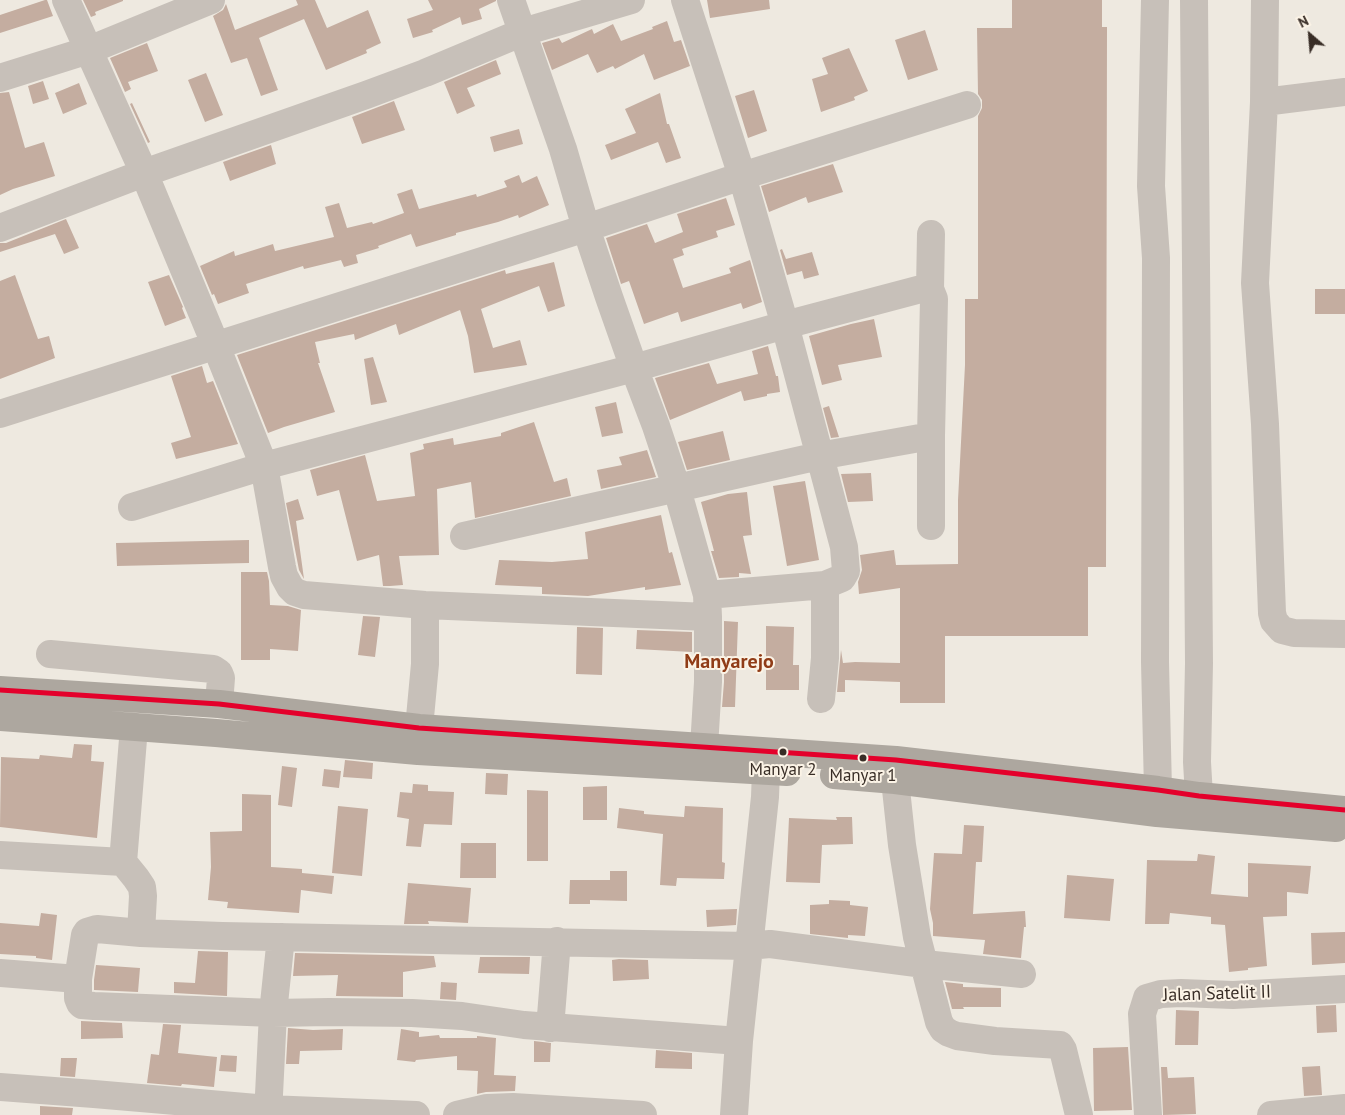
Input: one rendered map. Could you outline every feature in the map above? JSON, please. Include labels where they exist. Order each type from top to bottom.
[{"type":"highway","points":[[0,690],[219,704],[419,728],[896,760],[1200,796],[1345,810]]},
{"type":"highway","points":[[0,717],[418,751],[766,770],[895,780],[1157,813],[1345,829]]},
{"type":"street","points":[[66,0],[144,173],[264,466],[284,576],[295,592],[304,596],[425,605],[707,606],[825,585],[842,578],[846,571],[844,547],[785,325],[742,176],[685,0]]},
{"type":"street","points":[[0,78],[89,50],[211,0]]},
{"type":"street","points":[[511,0],[564,149],[586,228],[677,489],[707,606],[708,682],[704,747]]},
{"type":"street","points":[[0,228],[144,173],[426,73],[523,32],[630,0]]},
{"type":"street","points":[[1155,0],[1151,186],[1156,258],[1156,662],[1158,790]]},
{"type":"street","points":[[1194,0],[1197,762],[1200,796]]},
{"type":"street","points":[[1265,0],[1264,102],[1255,282],[1265,424],[1272,612],[1274,621],[1282,630],[1294,633],[1345,634]]},
{"type":"street","points":[[1264,102],[1345,92]]},
{"type":"street","points":[[0,414],[966,105]]},
{"type":"street","points":[[931,234],[930,289],[934,298],[931,526]]},
{"type":"street","points":[[1156,258],[1195,260]]},
{"type":"street","points":[[132,507],[264,466],[634,368],[785,325],[921,289],[930,289]]},
{"type":"street","points":[[464,536],[819,456],[931,436]]},
{"type":"street","points":[[821,699],[825,658],[825,585]]},
{"type":"street","points":[[419,728],[425,664],[425,605]]},
{"type":"street","points":[[50,654],[213,669],[219,673],[221,678],[219,704]]},
{"type":"street","points":[[134,727],[123,862],[142,887],[141,933]]},
{"type":"street","points":[[734,1115],[739,1041],[766,770]]},
{"type":"street","points":[[895,780],[902,845],[917,937],[939,1022],[943,1029],[958,1036],[995,1041],[1060,1045],[1063,1050],[1079,1115]]},
{"type":"street","points":[[0,855],[123,862]]},
{"type":"street","points":[[739,1041],[524,1026],[462,1016],[412,1013],[273,1013],[82,1005],[78,998],[78,979],[85,935],[87,932],[97,929],[141,933],[281,937],[748,946],[770,944],[924,964],[1022,974]]},
{"type":"street","points":[[268,1112],[273,1013],[281,937]]},
{"type":"street","points":[[550,1028],[557,942]]},
{"type":"street","points":[[0,973],[78,979]]},
{"type":"street","name":"Jalan Satelit II","points":[[1148,1115],[1142,1014],[1148,998],[1162,994],[1181,993],[1233,994],[1345,988]]},
{"type":"street","points":[[0,1087],[94,1094],[268,1112],[416,1115]]},
{"type":"street","points":[[465,1114],[487,1108],[513,1107],[643,1115]]},
{"type":"street","points":[[1271,1115],[1345,1108]]},
{"type":"building","points":[[47,0],[53,16],[0,33],[0,15]]},
{"type":"building","points":[[83,0],[123,1],[95,12],[96,15],[91,17]]},
{"type":"building","points":[[296,0],[315,0],[327,28],[368,10],[381,43],[366,50],[367,53],[326,70],[304,19],[259,38],[278,90],[261,96],[247,58],[231,63],[213,16],[223,10],[226,4],[235,30],[298,5]]},
{"type":"building","points":[[428,0],[496,1],[479,9],[482,19],[462,25],[460,17],[432,30],[433,32],[413,38],[407,19],[433,10]]},
{"type":"building","points":[[707,0],[769,0],[770,9],[710,18]]},
{"type":"building","points":[[1012,0],[1102,0],[1102,27],[1107,27],[1106,567],[1088,567],[1088,636],[945,636],[945,703],[900,703],[900,682],[845,680],[845,692],[837,692],[841,650],[843,663],[900,663],[900,588],[859,594],[858,582],[862,570],[860,555],[894,550],[896,565],[958,564],[958,500],[965,365],[965,299],[978,299],[978,116],[982,108],[982,100],[978,94],[977,28],[1012,28]]},
{"type":"building","points":[[667,21],[674,42],[681,40],[690,66],[654,80],[644,54],[615,69],[613,66],[597,73],[588,54],[552,70],[542,43],[559,38],[562,43],[592,29],[594,34],[613,24],[621,41],[653,29],[652,27]]},
{"type":"building","points":[[925,30],[938,70],[908,80],[895,40]]},
{"type":"building","points":[[147,43],[158,71],[128,82],[131,89],[125,92],[110,58]]},
{"type":"building","points":[[849,48],[868,91],[854,97],[855,100],[821,112],[812,79],[828,74],[822,58]]},
{"type":"building","points":[[496,60],[501,74],[467,88],[475,106],[457,114],[444,82]]},
{"type":"building","points":[[206,73],[223,115],[205,122],[188,80]]},
{"type":"building","points":[[43,81],[49,99],[33,104],[28,86]]},
{"type":"building","points":[[79,83],[87,104],[63,114],[55,93]]},
{"type":"building","points":[[754,90],[767,131],[748,138],[735,96]]},
{"type":"building","points":[[9,92],[25,148],[44,142],[55,176],[0,195],[0,93]]},
{"type":"building","points":[[660,93],[667,124],[669,124],[681,158],[666,163],[658,142],[611,160],[605,145],[636,133],[625,109]]},
{"type":"building","points":[[394,101],[405,130],[362,144],[352,117]]},
{"type":"building","points":[[132,103],[150,142],[148,143],[130,104]]},
{"type":"building","points":[[519,129],[523,144],[494,152],[490,137]]},
{"type":"building","points":[[271,145],[276,164],[230,181],[223,162]]},
{"type":"building","points":[[833,164],[843,192],[808,203],[806,197],[769,212],[761,186]]},
{"type":"building","points":[[519,175],[522,183],[537,176],[549,205],[519,218],[518,215],[416,247],[411,234],[378,246],[379,248],[356,255],[358,263],[344,267],[341,260],[304,269],[303,266],[246,284],[249,293],[218,304],[214,294],[212,295],[200,266],[234,251],[235,256],[273,244],[275,251],[334,237],[325,207],[339,203],[347,228],[372,222],[373,224],[404,213],[397,194],[412,189],[419,209],[476,194],[477,197],[507,187],[504,181]]},
{"type":"building","points":[[726,198],[735,225],[716,231],[718,237],[682,249],[684,255],[673,259],[683,288],[731,273],[729,268],[750,260],[762,302],[743,309],[741,303],[681,322],[678,312],[644,324],[629,281],[621,284],[606,238],[647,224],[655,243],[683,232],[677,214]]},
{"type":"building","points":[[66,219],[79,248],[64,254],[55,234],[0,252],[0,243],[6,243]]},
{"type":"building","points":[[782,249],[786,259],[812,252],[819,275],[804,279],[802,271],[787,275],[780,250]]},
{"type":"building","points":[[554,262],[565,306],[548,312],[539,286],[481,309],[493,348],[520,340],[527,365],[474,373],[468,336],[460,310],[399,335],[396,324],[355,340],[354,334],[315,342],[320,363],[318,363],[335,412],[268,433],[237,355],[505,270],[506,274]]},
{"type":"building","points":[[15,275],[38,339],[49,336],[55,358],[0,379],[0,281]]},
{"type":"building","points":[[169,275],[186,318],[165,326],[148,282]]},
{"type":"building","points":[[1315,289],[1345,289],[1345,314],[1315,314]]},
{"type":"building","points":[[874,319],[882,357],[838,365],[842,380],[822,385],[809,336]]},
{"type":"building","points":[[768,346],[776,376],[778,376],[780,392],[744,401],[741,391],[670,420],[655,378],[709,363],[717,384],[758,374],[752,351]]},
{"type":"building","points":[[373,357],[387,402],[371,405],[364,359]]},
{"type":"building","points":[[202,366],[207,383],[213,381],[238,444],[176,459],[171,443],[191,437],[171,376]]},
{"type":"building","points":[[616,402],[623,433],[602,437],[595,407]]},
{"type":"building","points":[[829,406],[839,437],[831,438],[823,408]]},
{"type":"building","points":[[534,422],[554,482],[567,478],[571,496],[475,518],[471,482],[437,489],[439,555],[399,556],[403,585],[383,586],[379,555],[357,561],[339,490],[317,496],[310,470],[365,455],[377,501],[415,496],[410,453],[424,449],[423,444],[453,438],[454,445],[501,436],[501,433]]},
{"type":"building","points":[[723,431],[730,460],[687,470],[678,442]]},
{"type":"building","points":[[647,450],[656,477],[601,489],[597,470],[622,465],[619,457]]},
{"type":"building","points":[[871,473],[873,501],[848,502],[841,474]]},
{"type":"building","points":[[805,481],[819,560],[787,566],[773,486]]},
{"type":"building","points":[[747,492],[752,535],[743,536],[751,574],[739,573],[739,577],[719,578],[711,551],[714,551],[701,502],[728,494]]},
{"type":"building","points":[[298,499],[304,519],[296,521],[304,579],[299,570],[286,503]]},
{"type":"building","points":[[661,515],[669,553],[672,552],[681,585],[645,590],[645,587],[588,596],[542,594],[542,587],[495,585],[499,560],[552,562],[588,559],[585,532]]},
{"type":"building","points":[[249,540],[249,563],[117,566],[116,543]]},
{"type":"building","points":[[241,572],[267,572],[270,605],[288,606],[301,610],[298,651],[270,649],[270,660],[241,660]]},
{"type":"building","points":[[363,616],[380,617],[375,657],[358,655]]},
{"type":"building","points":[[724,621],[738,622],[735,707],[722,707]]},
{"type":"building","points":[[766,626],[794,627],[793,665],[799,665],[799,690],[766,690]]},
{"type":"building","points":[[577,627],[603,628],[602,675],[576,674]]},
{"type":"building","points":[[637,630],[692,632],[692,652],[636,649]]},
{"type":"building","points":[[74,744],[92,745],[91,761],[104,762],[97,838],[0,827],[1,757],[39,759],[40,755],[72,758]]},
{"type":"building","points":[[345,760],[373,763],[372,779],[343,777]]},
{"type":"building","points":[[282,766],[297,768],[292,807],[278,805]]},
{"type":"building","points":[[324,769],[341,771],[339,788],[322,786]]},
{"type":"building","points":[[486,773],[508,774],[507,795],[485,794]]},
{"type":"building","points":[[413,784],[428,785],[428,791],[454,792],[452,825],[424,824],[421,847],[406,846],[409,819],[397,817],[400,792],[412,793]]},
{"type":"building","points":[[607,786],[607,820],[583,820],[583,787]]},
{"type":"building","points":[[527,790],[548,791],[548,861],[527,861]]},
{"type":"building","points":[[242,794],[271,795],[271,867],[302,869],[302,873],[334,876],[332,894],[301,890],[299,913],[227,908],[228,902],[208,900],[211,867],[210,832],[242,831]]},
{"type":"building","points":[[338,806],[368,809],[362,876],[332,873]]},
{"type":"building","points":[[685,806],[723,808],[722,862],[725,863],[724,879],[677,878],[676,886],[660,885],[663,834],[617,828],[619,808],[644,811],[644,814],[684,817]]},
{"type":"building","points":[[836,817],[852,817],[853,844],[822,845],[820,883],[786,882],[789,818],[837,820]]},
{"type":"building","points":[[964,825],[984,826],[982,862],[976,862],[973,914],[1025,911],[1026,927],[1024,927],[1021,958],[983,954],[985,940],[933,936],[930,909],[934,853],[962,854]]},
{"type":"building","points":[[461,843],[496,843],[496,878],[460,878]]},
{"type":"building","points":[[1198,854],[1215,856],[1211,894],[1248,897],[1248,863],[1311,866],[1308,894],[1287,892],[1287,916],[1263,917],[1267,966],[1229,972],[1225,925],[1211,924],[1211,917],[1170,913],[1169,924],[1145,924],[1147,860],[1197,861]]},
{"type":"building","points":[[610,871],[627,871],[627,901],[590,900],[590,904],[569,904],[570,880],[610,880]]},
{"type":"building","points":[[1067,875],[1114,879],[1110,921],[1064,918]]},
{"type":"building","points":[[408,883],[471,888],[468,923],[428,921],[429,924],[404,924]]},
{"type":"building","points":[[829,900],[850,901],[850,905],[868,907],[865,936],[848,935],[848,938],[810,934],[810,905],[829,904]]},
{"type":"building","points":[[737,909],[736,925],[707,927],[706,910]]},
{"type":"building","points":[[41,913],[57,915],[52,960],[36,958],[36,956],[0,954],[0,923],[39,926]]},
{"type":"building","points":[[1345,932],[1345,963],[1312,965],[1311,933]]},
{"type":"building","points":[[198,951],[228,952],[227,996],[174,993],[174,982],[195,983]]},
{"type":"building","points":[[295,953],[434,956],[436,967],[403,972],[403,997],[336,996],[338,975],[293,976]]},
{"type":"building","points":[[480,957],[530,957],[529,974],[478,973]]},
{"type":"building","points":[[612,960],[648,960],[649,979],[613,981]]},
{"type":"building","points":[[96,965],[140,968],[138,992],[94,990]]},
{"type":"building","points":[[441,982],[457,983],[456,1000],[440,999]]},
{"type":"building","points":[[945,982],[963,984],[963,987],[1001,988],[1001,1007],[963,1007],[964,1009],[952,1009]]},
{"type":"building","points":[[1336,1005],[1337,1032],[1317,1033],[1316,1006]]},
{"type":"building","points":[[1176,1010],[1199,1011],[1198,1045],[1175,1045]]},
{"type":"building","points":[[81,1021],[122,1023],[123,1038],[81,1039]]},
{"type":"building","points":[[163,1024],[181,1025],[178,1053],[217,1057],[214,1087],[147,1083],[151,1054],[159,1055]]},
{"type":"building","points":[[288,1028],[313,1030],[343,1029],[342,1050],[300,1051],[299,1064],[286,1064]]},
{"type":"building","points":[[401,1029],[419,1032],[419,1037],[439,1035],[440,1038],[477,1038],[477,1036],[496,1038],[494,1075],[516,1076],[515,1091],[477,1094],[478,1071],[457,1070],[457,1056],[416,1060],[415,1062],[397,1060]]},
{"type":"building","points":[[534,1041],[551,1043],[550,1062],[534,1062]]},
{"type":"building","points":[[1128,1047],[1132,1110],[1094,1111],[1093,1048]]},
{"type":"building","points":[[656,1050],[692,1053],[692,1069],[655,1068]]},
{"type":"building","points":[[221,1055],[237,1056],[236,1072],[219,1071]]},
{"type":"building","points":[[61,1058],[77,1058],[75,1077],[60,1076]]},
{"type":"building","points":[[1320,1066],[1322,1095],[1304,1096],[1302,1067]]},
{"type":"building","points":[[1161,1067],[1167,1067],[1168,1078],[1194,1077],[1196,1114],[1163,1115]]},
{"type":"building","points":[[40,1106],[73,1108],[72,1115],[40,1115]]},
{"type":"transit line","points":[[0,690],[219,704],[419,728],[896,760],[1199,796],[1345,810]]},
{"type":"place","name":"Manyar 2","points":[[783,752]]},
{"type":"place","name":"Manyar 1","points":[[863,758]]},
{"type":"district","name":"Manyarejo","points":[[729,662]]}]
